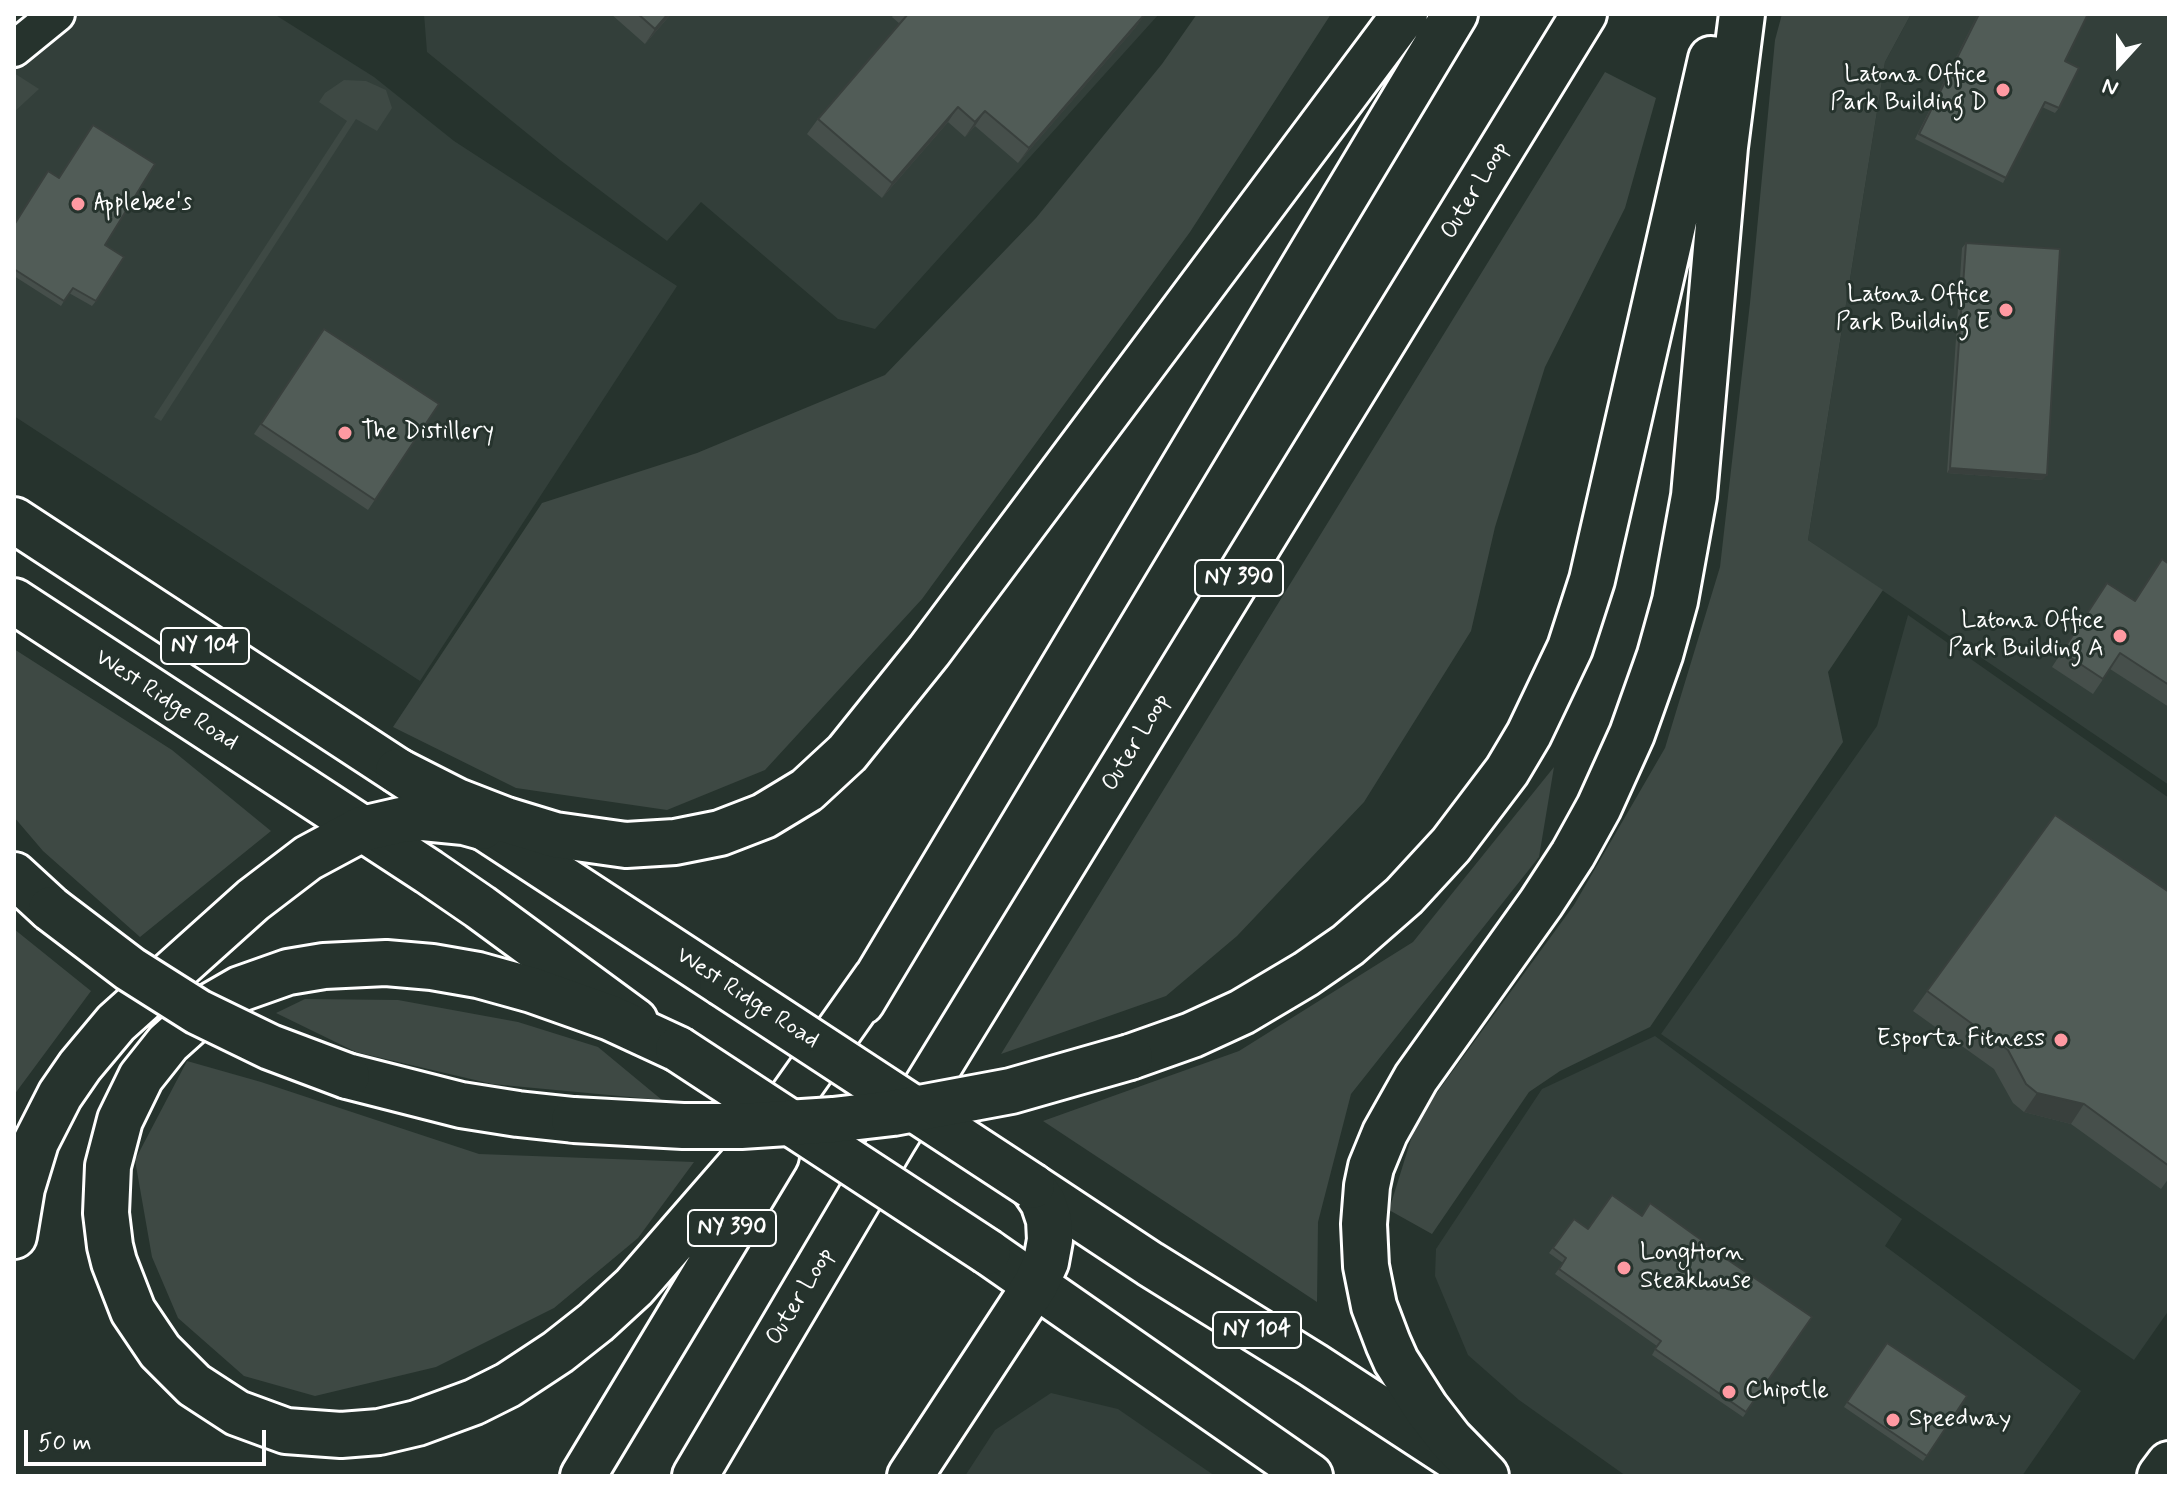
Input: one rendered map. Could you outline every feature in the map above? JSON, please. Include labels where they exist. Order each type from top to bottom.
[{"type":"main road","points":[[398,771],[457,801],[506,820],[555,835],[626,845],[706,837],[764,816],[807,790],[847,753],[929,651],[1405,14]]},
{"type":"main road","name":"NY 390","points":[[583,1476],[774,1159],[876,978],[1455,14]]},
{"type":"main road","name":"Outer Loop","points":[[695,1476],[893,1141],[1584,14]]},
{"type":"main road","points":[[14,875],[51,909],[130,969],[198,1012],[270,1047],[389,1088],[461,1105],[518,1114],[657,1126],[726,1126],[801,1123],[907,1111],[1011,1091],[1130,1057],[1192,1035],[1242,1012],[1348,945],[1404,896],[1451,845],[1507,771],[1529,734],[1570,648],[1592,580],[1723,14]]},
{"type":"main road","points":[[1483,1476],[1426,1408],[1396,1361],[1384,1334],[1374,1306],[1366,1266],[1364,1224],[1367,1186],[1385,1133],[1416,1078],[1541,903],[1592,820],[1622,759],[1660,655],[1678,588],[1694,496],[1725,147],[1742,14]]},
{"type":"main road","name":"West Ridge Road","points":[[14,520],[1150,1264],[1483,1476]]},
{"type":"main road","name":"West Ridge Road","points":[[14,601],[480,907],[600,996],[1036,1284],[1310,1476]]},
{"type":"main road","points":[[14,1236],[22,1188],[36,1142],[60,1095],[80,1066],[131,1009],[272,884],[308,858],[362,829],[423,818],[464,822],[488,829]]},
{"type":"main road","points":[[678,1049],[611,1018],[545,994],[478,975],[432,967],[386,963],[324,966],[288,972],[240,989],[207,1008],[158,1054],[133,1091],[115,1135],[107,1182],[108,1229],[114,1262],[133,1311],[160,1351],[194,1385],[237,1413],[286,1431],[341,1435],[379,1432],[436,1417],[474,1402],[508,1385],[549,1358],[596,1322],[634,1287],[742,1163],[876,978]]},
{"type":"main road","points":[[910,1476],[1036,1284],[1049,1251],[1050,1230],[1047,1211],[1032,1186]]},
{"type":"main road","points":[[2160,1476],[2169,1464]]},
{"type":"street","points":[[14,49],[57,14]]},
{"type":"shaded area","points":[[27,14],[274,14],[374,77],[454,141],[677,286],[420,681],[14,416],[14,25]]},
{"type":"shaded area","points":[[424,14],[1159,14],[875,329],[838,319],[701,202],[667,241],[560,160],[427,52]]},
{"type":"shaded area","points":[[1197,14],[1331,14],[1190,232],[922,599],[765,770],[667,810],[516,788],[393,727],[542,503],[697,453],[885,375],[1036,218],[1162,64]]},
{"type":"shaded area","points":[[1782,14],[1911,14],[1885,62],[1808,540],[1883,590],[1828,672],[1843,742],[1650,1027],[1560,1071],[1529,1092],[1432,1234],[1389,1210],[1417,1120],[1574,905],[1665,748],[1720,567],[1750,303],[1775,40]]},
{"type":"shaded area","points":[[1911,14],[2169,14],[2169,785],[1808,540],[1885,62]]},
{"type":"shaded area","points":[[1605,72],[1656,98],[1625,208],[1545,367],[1495,527],[1471,631],[1364,802],[1237,936],[1166,996],[1001,1054]]},
{"type":"shaded area","points":[[14,73],[39,89],[14,112]]},
{"type":"shaded area","points":[[344,80],[366,81],[386,90],[392,108],[377,131],[356,119],[161,421],[154,417],[347,121],[319,102],[325,93]]},
{"type":"shaded area","points":[[1908,615],[2169,798],[2169,1310],[2134,1360],[1661,1034],[1877,726]]},
{"type":"shaded area","points":[[14,649],[172,750],[271,831],[140,937],[43,851],[14,817]]},
{"type":"shaded area","points":[[1554,767],[1539,857],[1351,1094],[1318,1222],[1317,1302],[1043,1121],[1239,1051],[1413,942]]},
{"type":"shaded area","points":[[14,929],[91,991],[14,1095]]},
{"type":"shaded area","points":[[305,999],[398,1000],[518,1022],[598,1047],[662,1100],[492,1084],[356,1052],[276,1013]]},
{"type":"shaded area","points":[[1655,1036],[1902,1219],[1885,1246],[2081,1391],[2022,1476],[1626,1476],[1519,1400],[1468,1355],[1435,1276],[1436,1249],[1542,1089]]},
{"type":"shaded area","points":[[187,1061],[261,1082],[479,1154],[694,1162],[638,1238],[554,1308],[436,1367],[315,1396],[244,1376],[178,1318],[152,1257],[135,1160]]},
{"type":"shaded area","points":[[1051,1393],[1118,1409],[1215,1476],[965,1476],[995,1430]]},
{"type":"building","points":[[638,14],[668,14],[655,29]]},
{"type":"building","points":[[908,14],[1145,14],[1029,148],[985,111],[975,122],[958,107],[892,183],[818,119]]},
{"type":"building","name":"Latona Office Park Building D","points":[[1979,14],[2088,14],[2065,61],[2079,68],[2059,108],[2045,102],[2006,178],[1919,134]]},
{"type":"building","name":"Applebee's","points":[[93,125],[155,164],[105,245],[124,257],[96,301],[73,288],[64,301],[14,269],[14,225],[48,171],[59,178]]},
{"type":"building","name":"Latona Office Park Building E","points":[[1966,243],[2060,249],[2047,475],[1950,468]]},
{"type":"building","points":[[324,329],[439,404],[375,500],[261,424]]},
{"type":"building","name":"Latona Office Park Building A","points":[[2162,559],[2169,564],[2169,685],[2120,653],[2103,679],[2062,652],[2107,583],[2135,601]]},
{"type":"building","name":"Esporta Fitness","points":[[2055,815],[2169,892],[2169,1166],[2084,1104],[2037,1093],[2026,1084],[2008,1050],[1927,991]]},
{"type":"building","points":[[1612,1195],[1642,1216],[1650,1203],[1812,1317],[1746,1412],[1655,1349],[1661,1341],[1559,1269],[1566,1258],[1553,1248],[1574,1219],[1588,1229]]},
{"type":"building","points":[[1887,1343],[1967,1396],[1927,1456],[1847,1402]]},
{"type":"place","name":"Latona Office Park Building D","points":[[2003,90]]},
{"type":"place","name":"Applebee's","points":[[78,204]]},
{"type":"place","name":"Latona Office Park Building E","points":[[2006,310]]},
{"type":"place","name":"The Distillery","points":[[345,433]]},
{"type":"place","name":"Latona Office Park Building A","points":[[2120,636]]},
{"type":"place","name":"Esporta Fitness","points":[[2061,1040]]},
{"type":"place","name":"LongHorn Steakhouse","points":[[1624,1268]]},
{"type":"place","name":"Chipotle","points":[[1729,1392]]},
{"type":"place","name":"Speedway","points":[[1893,1420]]}]
